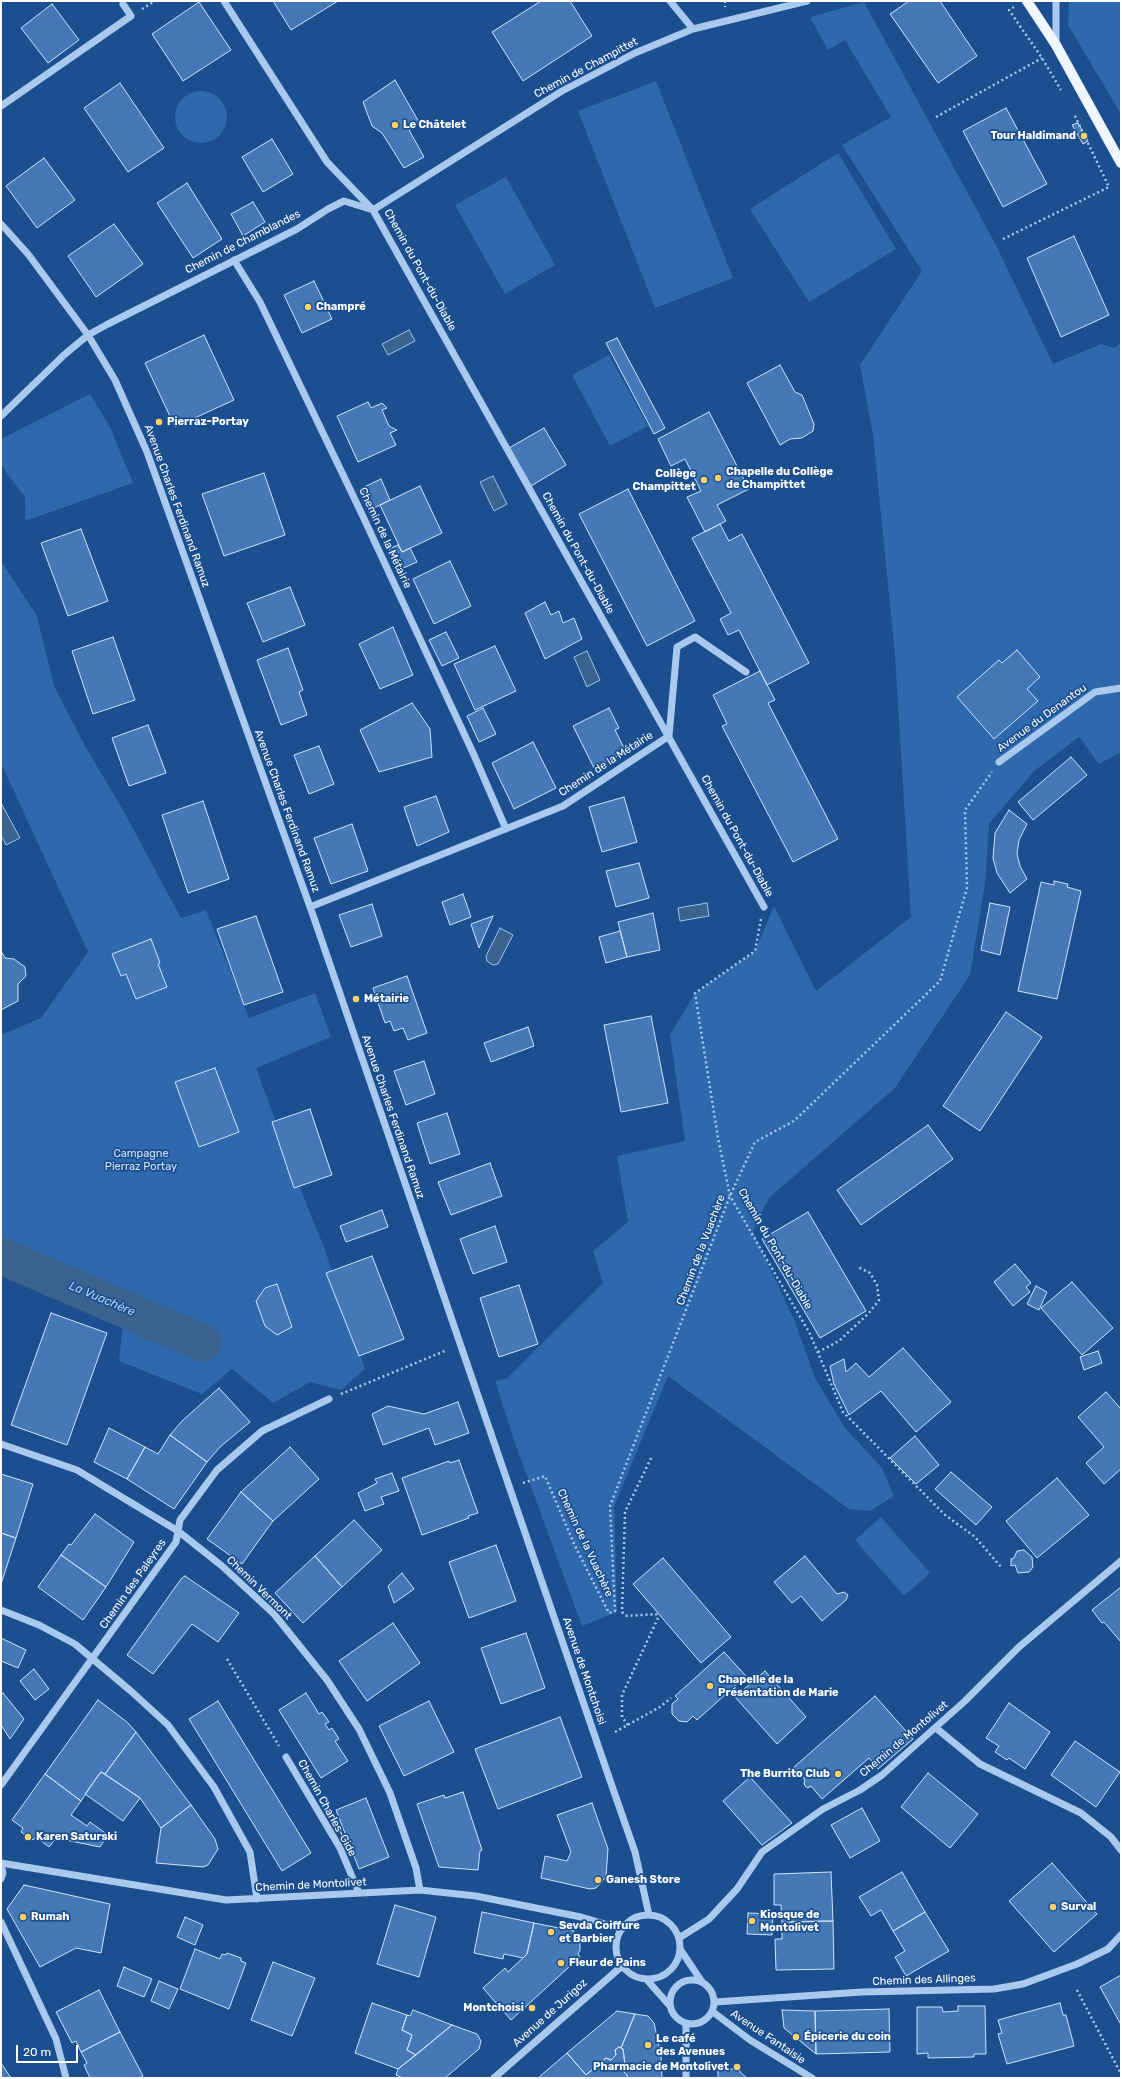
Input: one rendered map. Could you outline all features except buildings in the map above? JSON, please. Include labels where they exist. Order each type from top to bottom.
[{"type":"main road","points":[[1027,1],[1056,45],[1121,163]]},
{"type":"street","points":[[224,1],[327,162],[374,210]]},
{"type":"street","points":[[670,1],[693,29]]},
{"type":"street","name":"Chemin de Champittet","points":[[374,210],[562,91],[635,53],[693,29],[807,1]]},
{"type":"street","points":[[1056,1],[1056,45]]},
{"type":"street","points":[[1,106],[131,16],[123,4]]},
{"type":"street","name":"Chemin de Chamblandes","points":[[1,416],[33,383],[88,336],[297,229],[328,209],[344,201],[374,210]]},
{"type":"street","name":"Chemin du Pont-du-Diable","points":[[374,210],[764,907]]},
{"type":"street","name":"Avenue Charles Ferdinand Ramuz","points":[[1,224],[28,254],[88,336],[115,380],[147,452],[310,907],[492,1436]]},
{"type":"street","name":"Chemin de la Métairie","points":[[234,260],[260,302],[359,508],[474,755],[506,829]]},
{"type":"street","name":"Chemin de la Métairie","points":[[310,907],[563,806],[669,736],[677,647],[695,637],[746,672]]},
{"type":"street","name":"Avenue du Denantou","points":[[999,762],[1095,692],[1121,688]]},
{"type":"street","name":"Chemin des Paleyres","points":[[1,1785],[176,1542],[180,1520],[217,1470],[262,1431],[329,1399]]},
{"type":"street","name":"Avenue de Montchoisi","points":[[492,1436],[635,1852],[649,1915]]},
{"type":"street","name":"Chemin Vermont","points":[[1,1444],[77,1470],[178,1531],[222,1566],[274,1614],[328,1680],[359,1729],[390,1793],[416,1868],[420,1890]]},
{"type":"street","name":"Chemin de Montolivet","points":[[679,1938],[709,1919],[737,1889],[762,1852],[823,1810],[860,1790],[893,1765],[936,1728],[1019,1647],[1121,1561]]},
{"type":"street","points":[[1,1610],[39,1625],[76,1644],[92,1660],[132,1692],[168,1725],[214,1787],[250,1852],[257,1899]]},
{"type":"street","points":[[936,1728],[980,1764],[1082,1813],[1111,1837],[1121,1850]]},
{"type":"street","name":"Chemin Charles-Gide","points":[[286,1757],[340,1848],[359,1893]]},
{"type":"street","points":[[1,1864],[3,1873],[1,1879]]},
{"type":"street","name":"Chemin de Montolivet","points":[[1,1864],[226,1900],[420,1890],[476,1896],[574,1916],[622,1929]]},
{"type":"street","points":[[649,1915],[667,1921],[679,1938],[680,1949],[676,1963],[671,1971],[661,1977],[647,1980],[634,1976],[622,1966],[616,1948],[617,1938],[622,1929],[632,1919],[649,1915]]},
{"type":"street","points":[[1,1922],[56,2039],[66,2078]]},
{"type":"street","name":"Chemin des Allinges","points":[[715,2002],[862,1992],[994,1989],[1023,1984],[1077,1964],[1108,1949],[1121,1935]]},
{"type":"street","points":[[680,1949],[702,1982],[712,1990],[715,2002],[713,2012],[705,2021],[695,2024],[686,2024],[678,2020],[672,2013],[670,2006],[671,1994],[678,1984],[691,1980],[702,1982]]},
{"type":"street","name":"Avenue de Jurigoz","points":[[494,2078],[622,1966]]},
{"type":"street","points":[[647,1980],[670,2006]]},
{"type":"street","name":"Avenue Fantaisie","points":[[713,2012],[750,2040],[812,2078]]},
{"type":"street","points":[[686,2024],[686,2078]]},
{"type":"path","points":[[1015,6],[1010,10],[1042,58],[1062,92]]},
{"type":"path","points":[[936,117],[1042,58]]},
{"type":"path","points":[[1003,239],[1109,187],[1073,113]]},
{"type":"path","name":"Chemin de la Vuachère","points":[[527,1482],[544,1476],[575,1546],[609,1613],[615,1611],[610,1506],[730,1196],[755,1142],[794,1121],[940,981],[967,888],[965,810],[999,762]]},
{"type":"path","name":"Chemin du Pont-du-Diable","points":[[764,907],[755,951],[695,993],[718,1138],[730,1196],[810,1334],[843,1412],[944,1514],[974,1537],[1002,1568]]},
{"type":"path","points":[[818,1352],[839,1341],[869,1313],[879,1300],[876,1285],[870,1273],[858,1267]]},
{"type":"path","points":[[329,1399],[460,1345]]},
{"type":"path","points":[[628,1725],[622,1717],[622,1695],[658,1618],[656,1614],[626,1616],[622,1612],[625,1512],[652,1456]]},
{"type":"path","points":[[227,1659],[286,1757]]},
{"type":"path","points":[[615,1732],[660,1707],[670,1698]]},
{"type":"path","points":[[1077,1990],[1121,2074]]},
{"type":"green space","points":[[1069,1],[1121,1],[1121,114],[1068,25]]},
{"type":"green space","points":[[864,2],[996,245],[1053,364],[1101,344],[1114,348],[1121,343],[1121,752],[1099,764],[1079,737],[1034,771],[989,824],[985,884],[970,975],[895,1088],[769,1198],[753,1231],[795,1322],[815,1378],[845,1428],[882,1468],[894,1496],[870,1511],[849,1509],[668,1376],[614,1507],[617,1612],[582,1626],[515,1443],[495,1381],[506,1379],[603,1283],[593,1251],[628,1222],[617,1156],[685,1141],[670,1035],[695,993],[755,951],[774,906],[816,991],[911,917],[895,656],[873,435],[860,365],[922,271],[842,145],[891,117],[845,40],[828,50],[810,17]]},
{"type":"green space","points":[[656,81],[733,278],[655,308],[578,111]]},
{"type":"green space","points":[[201,91],[215,95],[223,103],[227,117],[223,131],[215,139],[201,143],[187,139],[179,131],[175,117],[179,103],[187,95]]},
{"type":"green space","points":[[838,153],[896,249],[809,302],[750,209]]},
{"type":"green space","points":[[506,177],[555,265],[505,294],[455,205]]},
{"type":"green space","points":[[609,355],[648,426],[610,446],[572,375]]},
{"type":"green space","points":[[90,394],[110,427],[133,483],[25,521],[25,497],[1,464],[1,439]]},
{"type":"green space","name":"Campagne Pierraz Portay","points":[[1,561],[37,616],[54,686],[85,746],[123,810],[181,918],[206,910],[249,1018],[315,993],[331,1037],[256,1068],[304,1198],[324,1247],[365,1369],[341,1390],[310,1382],[273,1403],[232,1369],[202,1394],[119,1361],[123,1323],[97,1295],[1,1252],[1,1035],[41,1018],[88,952],[1,763]]},
{"type":"green space","points":[[881,1517],[930,1573],[904,1596],[855,1540]]},
{"type":"shaded area","points":[[409,330],[415,341],[388,355],[382,344]]},
{"type":"shaded area","points":[[493,476],[507,504],[494,511],[480,482]]},
{"type":"shaded area","points":[[587,651],[600,680],[587,687],[574,657]]},
{"type":"shaded area","points":[[1,803],[20,838],[6,845],[1,835]]},
{"type":"shaded area","points":[[707,903],[709,916],[680,921],[678,908]]},
{"type":"shaded area","points":[[500,928],[513,935],[498,964],[493,965],[487,961],[486,956]]},
{"type":"waterway","name":"La Vuachère","points":[[1,1256],[203,1343]]},
{"type":"place","name":"Le Châtelet","points":[[395,125]]},
{"type":"place","name":"Tour Haldimand","points":[[1084,136]]},
{"type":"place","name":"Champré","points":[[308,307]]},
{"type":"place","name":"Pierraz-Portay","points":[[159,422]]},
{"type":"place","name":"Chapelle du Collège de Champittet","points":[[718,478]]},
{"type":"place","name":"Collège Champittet","points":[[704,480]]},
{"type":"place","name":"Métairie","points":[[356,999]]},
{"type":"place","name":"Chapelle de la Présentation de Marie","points":[[710,1686]]},
{"type":"place","name":"The Burrito Club","points":[[838,1774]]},
{"type":"place","name":"Karen Saturski","points":[[28,1837]]},
{"type":"place","name":"Ganesh Store","points":[[598,1880]]},
{"type":"place","name":"Surval","points":[[1053,1907]]},
{"type":"place","name":"Rumah","points":[[23,1917]]},
{"type":"place","name":"Kiosque de Montolivet","points":[[752,1921]]},
{"type":"place","name":"Sevda Coiffure et Barbier","points":[[551,1932]]},
{"type":"place","name":"Fleur de Pains","points":[[561,1963]]},
{"type":"place","name":"Montchoisi","points":[[532,2008]]},
{"type":"place","name":"Épicerie du coin","points":[[796,2037]]},
{"type":"place","name":"Le café des Avenues","points":[[648,2045]]},
{"type":"place","name":"Pharmacie de Montolivet","points":[[737,2067]]}]
